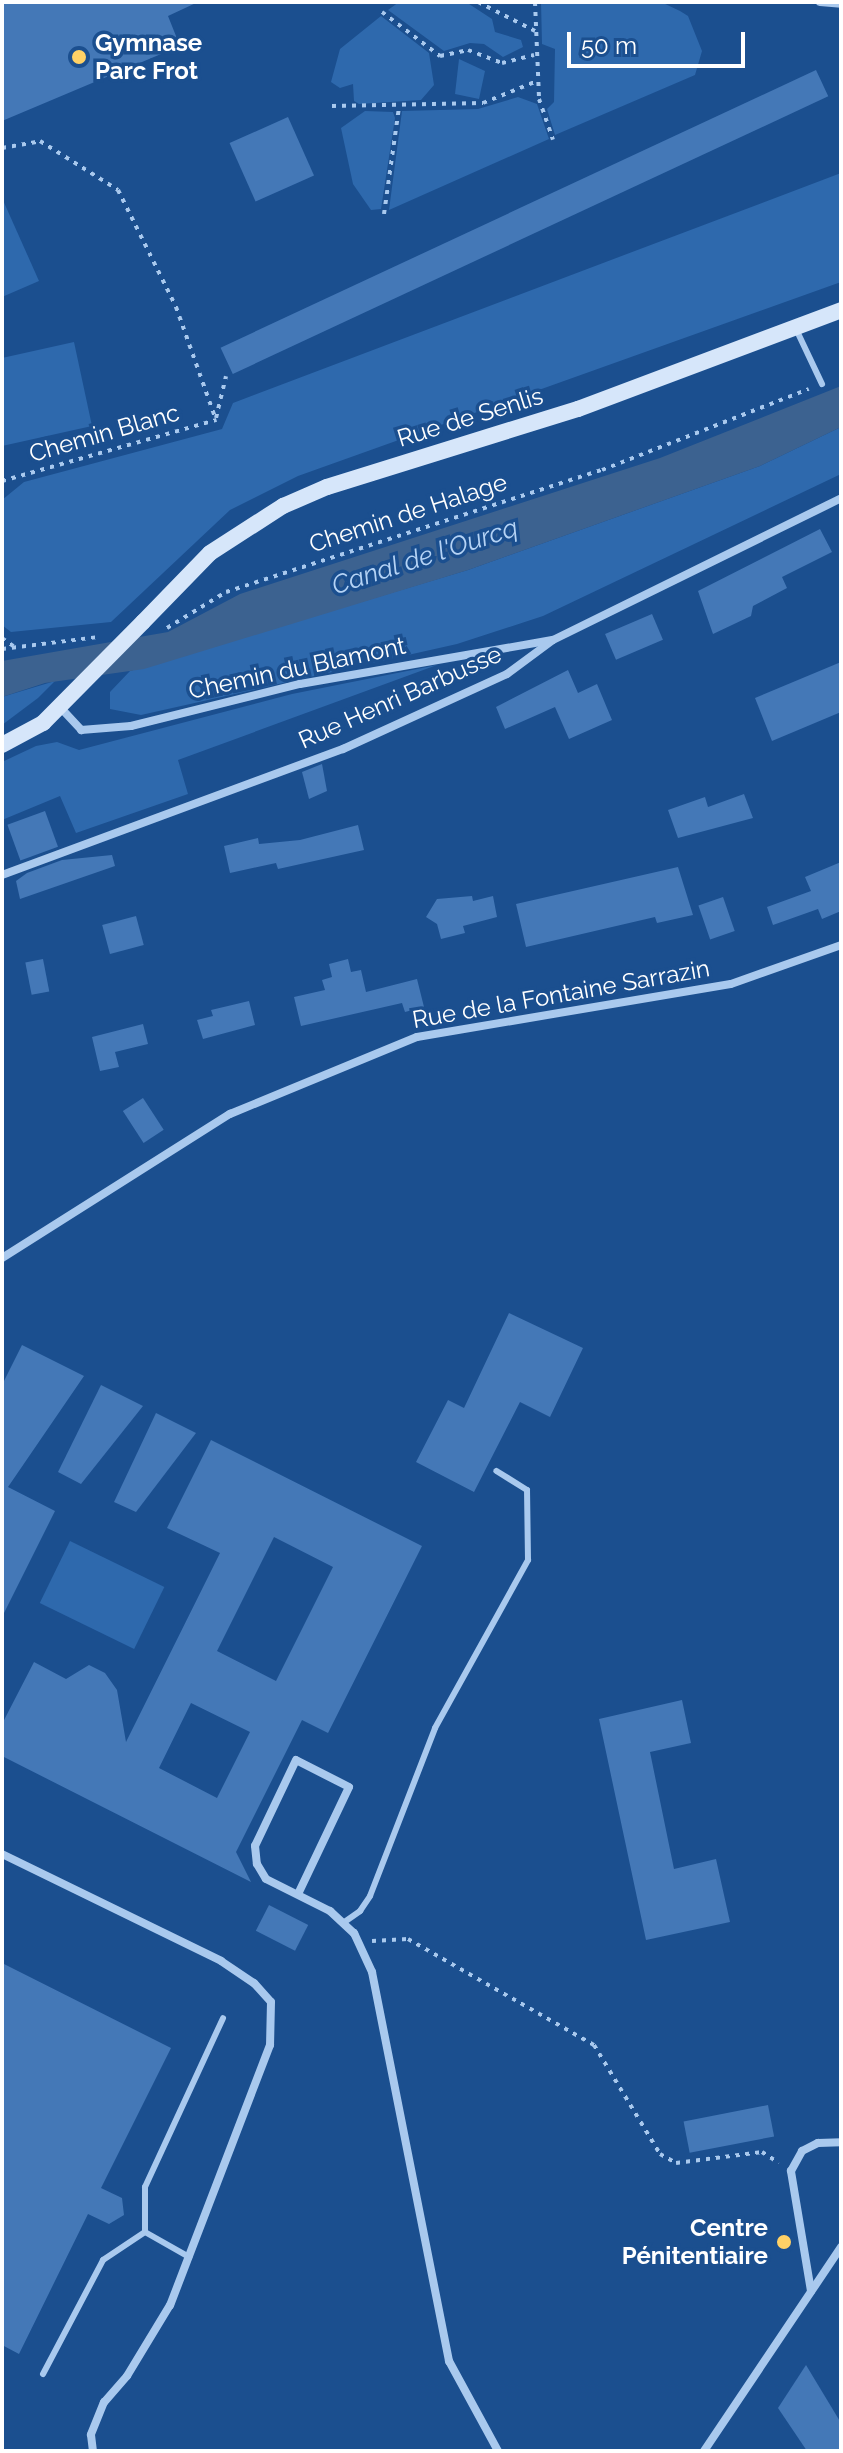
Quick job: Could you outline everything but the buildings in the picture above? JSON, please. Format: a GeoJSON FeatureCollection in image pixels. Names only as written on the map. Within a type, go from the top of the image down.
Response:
{"type":"FeatureCollection","features":[{"type":"Feature","properties":{"kind":"main road","name":"Rue de Senlis"},"geometry":{"type":"LineString","coordinates":[[2,745],[43,723],[149,625],[210,553],[283,506],[327,487],[578,409],[841,310]]}},
{"type":"Feature","properties":{"kind":"street"},"geometry":{"type":"LineString","coordinates":[[820,2],[841,4]]}},
{"type":"Feature","properties":{"kind":"street","name":"Rue Henri Barbusse"},"geometry":{"type":"LineString","coordinates":[[2,875],[343,749],[507,674],[553,640],[841,498]]}},
{"type":"Feature","properties":{"kind":"street","name":"Chemin du Blamont"},"geometry":{"type":"LineString","coordinates":[[59,706],[81,730],[131,726],[300,684],[553,640]]}},
{"type":"Feature","properties":{"kind":"street","name":"Rue de la Fontaine Sarrazin"},"geometry":{"type":"LineString","coordinates":[[2,1258],[230,1114],[417,1037],[731,984],[841,945]]}},
{"type":"Feature","properties":{"kind":"street"},"geometry":{"type":"LineString","coordinates":[[299,1892],[349,1787],[296,1760],[255,1846],[266,1879],[299,1892],[343,1923],[358,1942],[372,1972],[449,2361],[498,2451]]}},
{"type":"Feature","properties":{"kind":"street"},"geometry":{"type":"LineString","coordinates":[[2,1854],[221,1961],[254,1983],[271,2002],[270,2045],[170,2305],[127,2376],[104,2402],[91,2435],[93,2451]]}},
{"type":"Feature","properties":{"kind":"street"},"geometry":{"type":"LineString","coordinates":[[811,2291],[791,2171],[802,2151],[818,2143],[841,2142]]}},
{"type":"Feature","properties":{"kind":"street"},"geometry":{"type":"LineString","coordinates":[[704,2451],[841,2247]]}},
{"type":"Feature","properties":{"kind":"lane"},"geometry":{"type":"LineString","coordinates":[[796,328],[822,384]]}},
{"type":"Feature","properties":{"kind":"lane"},"geometry":{"type":"LineString","coordinates":[[343,1923],[360,1911],[370,1896],[435,1728],[528,1560],[527,1490],[496,1471]]}},
{"type":"Feature","properties":{"kind":"lane"},"geometry":{"type":"LineString","coordinates":[[145,2232],[145,2187],[223,2018]]}},
{"type":"Feature","properties":{"kind":"lane"},"geometry":{"type":"LineString","coordinates":[[145,2232],[189,2257]]}},
{"type":"Feature","properties":{"kind":"lane"},"geometry":{"type":"LineString","coordinates":[[43,2374],[103,2260],[145,2232]]}},
{"type":"Feature","properties":{"kind":"path"},"geometry":{"type":"LineString","coordinates":[[478,2],[535,31]]}},
{"type":"Feature","properties":{"kind":"path"},"geometry":{"type":"LineString","coordinates":[[535,2],[537,81],[553,140]]}},
{"type":"Feature","properties":{"kind":"path"},"geometry":{"type":"LineString","coordinates":[[382,12],[440,56],[468,50],[502,63],[534,55]]}},
{"type":"Feature","properties":{"kind":"path"},"geometry":{"type":"LineString","coordinates":[[332,106],[483,103],[537,81]]}},
{"type":"Feature","properties":{"kind":"path"},"geometry":{"type":"LineString","coordinates":[[384,214],[399,107]]}},
{"type":"Feature","properties":{"kind":"path"},"geometry":{"type":"LineString","coordinates":[[2,148],[40,141],[118,190],[176,307],[216,420]]}},
{"type":"Feature","properties":{"kind":"path"},"geometry":{"type":"LineString","coordinates":[[216,420],[226,376]]}},
{"type":"Feature","properties":{"kind":"path","name":"Chemin de Halage"},"geometry":{"type":"LineString","coordinates":[[149,625],[170,627],[226,592],[602,470],[822,384]]}},
{"type":"Feature","properties":{"kind":"path","name":"Chemin Blanc"},"geometry":{"type":"LineString","coordinates":[[2,481],[216,420]]}},
{"type":"Feature","properties":{"kind":"path"},"geometry":{"type":"LineString","coordinates":[[2,649],[111,635]]}},
{"type":"Feature","properties":{"kind":"path"},"geometry":{"type":"LineString","coordinates":[[2,638],[13,646]]}},
{"type":"Feature","properties":{"kind":"path"},"geometry":{"type":"LineString","coordinates":[[358,1942],[408,1939],[594,2045],[660,2154],[676,2163],[762,2152],[791,2171]]}},
{"type":"Feature","properties":{"kind":"shaded area"},"geometry":{"type":"Polygon","coordinates":[[[399,2],[466,2],[492,19],[495,32],[521,40],[523,47],[503,57],[484,44],[470,43],[444,51],[388,10],[399,2]]]}},
{"type":"Feature","properties":{"kind":"shaded area"},"geometry":{"type":"Polygon","coordinates":[[[541,2],[661,2],[680,11],[688,16],[702,51],[695,75],[555,135],[547,109],[554,102],[555,49],[542,44],[541,2]]]}},
{"type":"Feature","properties":{"kind":"shaded area"},"geometry":{"type":"Polygon","coordinates":[[[381,16],[429,53],[434,85],[421,100],[359,104],[354,101],[353,84],[340,88],[331,82],[340,49],[381,16]]]}},
{"type":"Feature","properties":{"kind":"shaded area"},"geometry":{"type":"Polygon","coordinates":[[[459,59],[485,71],[479,99],[455,94],[459,59]]]}},
{"type":"Feature","properties":{"kind":"shaded area"},"geometry":{"type":"Polygon","coordinates":[[[518,97],[537,104],[549,139],[389,210],[402,111],[478,109],[518,97]]]}},
{"type":"Feature","properties":{"kind":"shaded area"},"geometry":{"type":"Polygon","coordinates":[[[365,111],[393,112],[395,118],[381,209],[371,210],[353,184],[341,128],[365,111]]]}},
{"type":"Feature","properties":{"kind":"shaded area"},"geometry":{"type":"Polygon","coordinates":[[[841,173],[841,282],[298,476],[230,510],[111,622],[11,632],[2,625],[2,500],[24,482],[222,429],[233,403],[841,173]]]}},
{"type":"Feature","properties":{"kind":"shaded area"},"geometry":{"type":"Polygon","coordinates":[[[2,198],[39,281],[2,297],[2,198]]]}},
{"type":"Feature","properties":{"kind":"shaded area"},"geometry":{"type":"Polygon","coordinates":[[[74,342],[92,426],[2,446],[2,358],[74,342]]]}},
{"type":"Feature","properties":{"kind":"shaded area"},"geometry":{"type":"Polygon","coordinates":[[[841,427],[841,474],[543,616],[457,644],[141,715],[110,709],[110,692],[130,671],[468,570],[760,466],[841,427]]]}},
{"type":"Feature","properties":{"kind":"shaded area"},"geometry":{"type":"Polygon","coordinates":[[[437,665],[178,760],[188,794],[76,833],[60,796],[2,820],[2,762],[36,746],[57,742],[79,750],[292,694],[437,665]]]}},
{"type":"Feature","properties":{"kind":"shaded area"},"geometry":{"type":"Polygon","coordinates":[[[55,681],[38,698],[2,725],[2,697],[55,681]]]}},
{"type":"Feature","properties":{"kind":"shaded area"},"geometry":{"type":"Polygon","coordinates":[[[70,1541],[164,1587],[134,1649],[40,1603],[70,1541]]]}},
{"type":"Feature","properties":{"kind":"water","name":"Canal de l'Ourcq"},"geometry":{"type":"Polygon","coordinates":[[[841,386],[841,427],[760,466],[468,570],[144,669],[45,683],[2,697],[2,661],[168,632],[240,594],[660,458],[841,386]]]}},
{"type":"Feature","properties":{"kind":"place","name":"Gymnase Parc Frot"},"geometry":{"type":"Point","coordinates":[79,57]}},
{"type":"Feature","properties":{"kind":"place","name":"Centre Pénitentiaire"},"geometry":{"type":"Point","coordinates":[784,2242]}}]}
